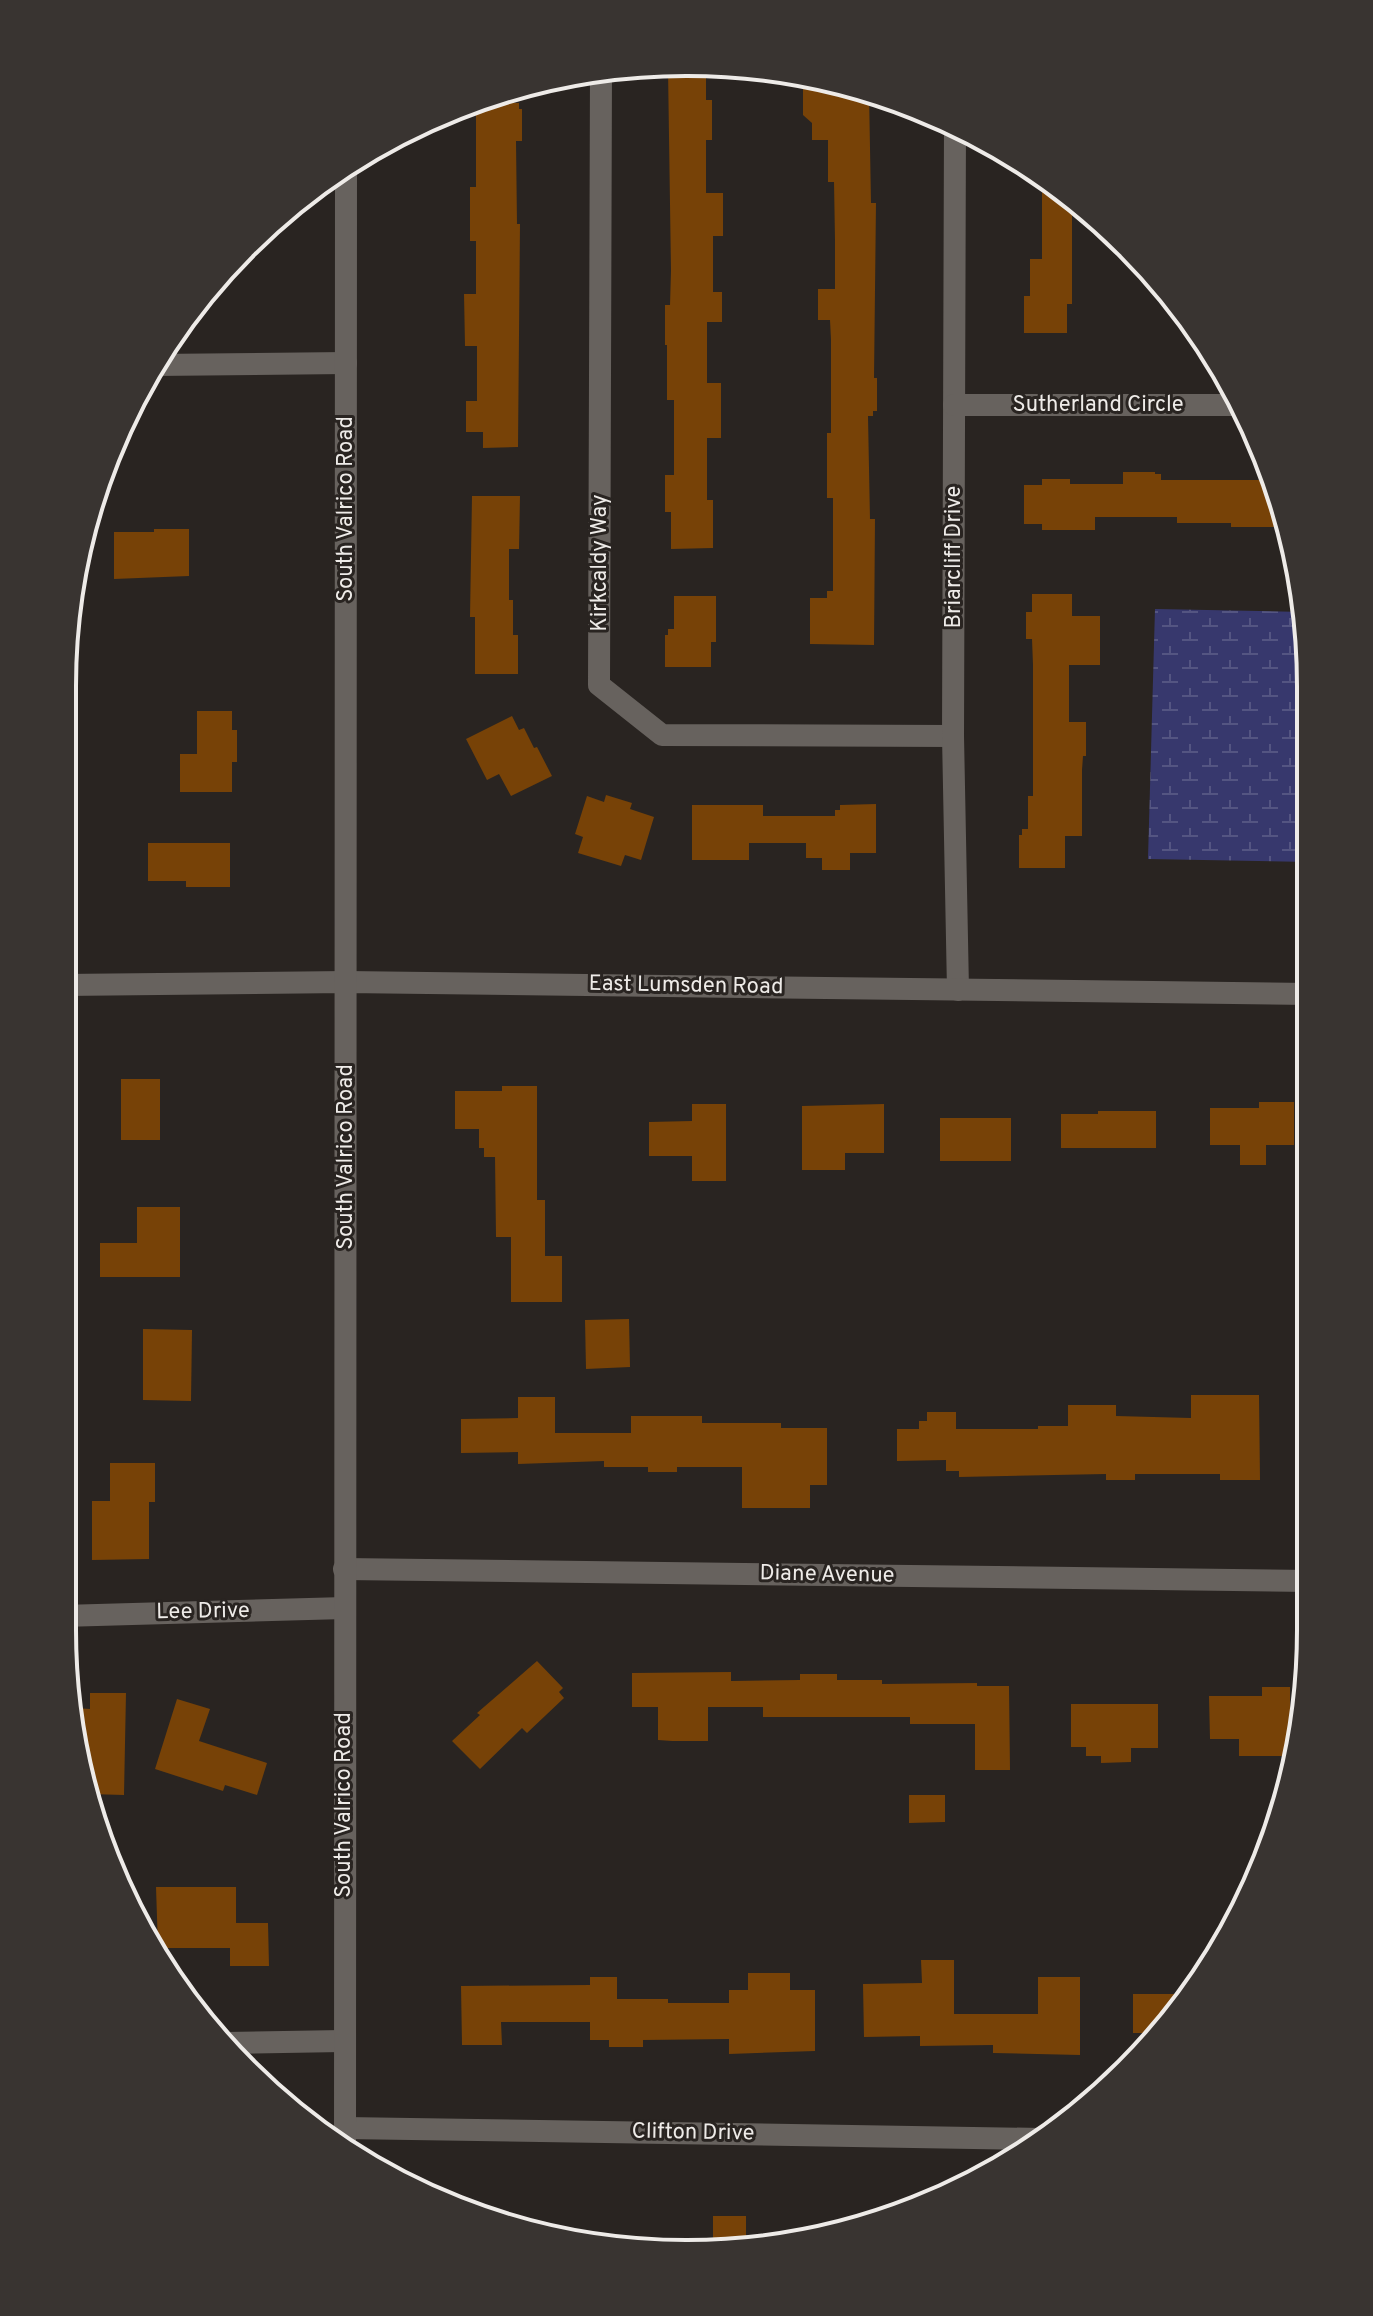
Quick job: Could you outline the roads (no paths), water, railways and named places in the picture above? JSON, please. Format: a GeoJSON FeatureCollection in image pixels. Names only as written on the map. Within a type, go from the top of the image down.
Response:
{"type":"FeatureCollection","features":[{"type":"Feature","properties":{"kind":"street","name":"Kirkcaldy Way"},"geometry":{"type":"LineString","coordinates":[[601,82],[599,685],[662,735],[953,736]]}},
{"type":"Feature","properties":{"kind":"street","name":"Briarcliff Drive"},"geometry":{"type":"LineString","coordinates":[[955,138],[953,736],[958,990]]}},
{"type":"Feature","properties":{"kind":"street","name":"South Valrico Road"},"geometry":{"type":"LineString","coordinates":[[345,2136],[346,180]]}},
{"type":"Feature","properties":{"kind":"street"},"geometry":{"type":"LineString","coordinates":[[168,365],[346,363]]}},
{"type":"Feature","properties":{"kind":"street","name":"Sutherland Circle"},"geometry":{"type":"LineString","coordinates":[[954,405],[1228,405]]}},
{"type":"Feature","properties":{"kind":"street","name":"East Lumsden Road"},"geometry":{"type":"LineString","coordinates":[[76,985],[346,982],[1297,994]]}},
{"type":"Feature","properties":{"kind":"street","name":"Diane Avenue"},"geometry":{"type":"LineString","coordinates":[[344,1569],[1297,1581]]}},
{"type":"Feature","properties":{"kind":"street","name":"Lee Drive"},"geometry":{"type":"LineString","coordinates":[[76,1616],[345,1608]]}},
{"type":"Feature","properties":{"kind":"street"},"geometry":{"type":"LineString","coordinates":[[238,2043],[343,2041]]}},
{"type":"Feature","properties":{"kind":"street","name":"Clifton Drive"},"geometry":{"type":"LineString","coordinates":[[345,2128],[1023,2139]]}}]}
